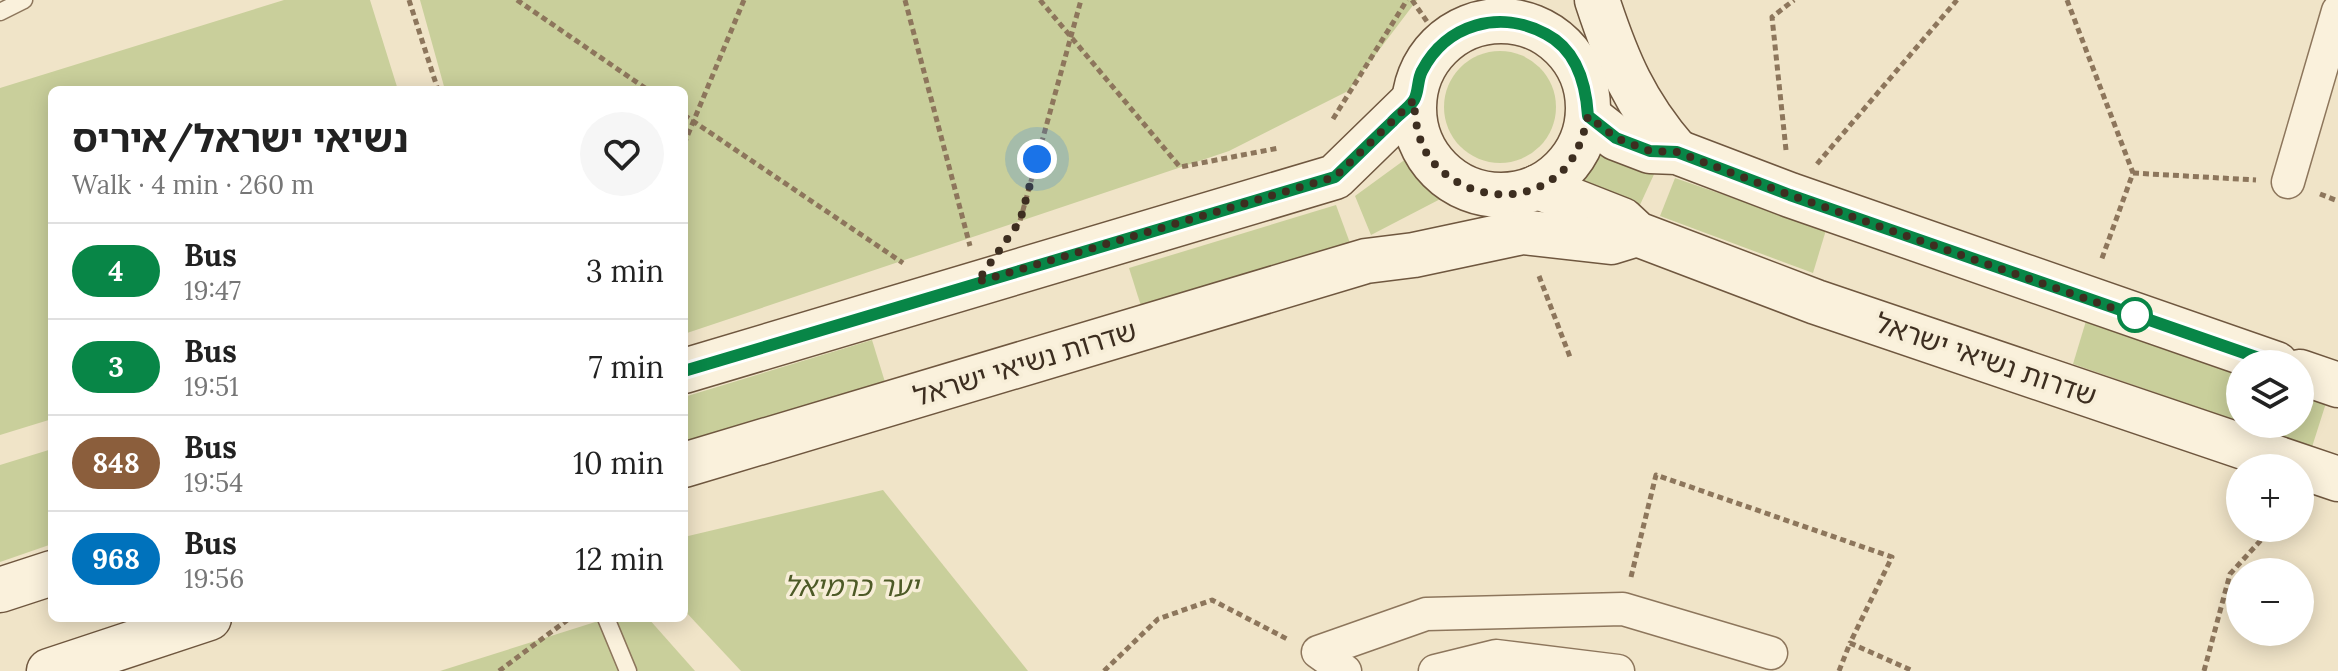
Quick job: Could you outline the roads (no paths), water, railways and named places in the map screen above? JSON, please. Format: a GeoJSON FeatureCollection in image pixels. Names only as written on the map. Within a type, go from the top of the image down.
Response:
{"type":"FeatureCollection","features":[{"type":"Feature","properties":{"kind":"main road"},"geometry":{"type":"LineString","coordinates":[[1568,52],[1595,0]]}},
{"type":"Feature","properties":{"kind":"main road"},"geometry":{"type":"LineString","coordinates":[[1595,0],[1633,94],[1677,152]]}},
{"type":"Feature","properties":{"kind":"main road"},"geometry":{"type":"LineString","coordinates":[[1489,11],[1551,36],[1568,52],[1584,82],[1588,116],[1584,138],[1573,158],[1557,175],[1538,187],[1517,194],[1493,195],[1467,188],[1444,173],[1427,153],[1416,127],[1414,100],[1420,74],[1435,51],[1456,33],[1489,11]]}},
{"type":"Feature","properties":{"kind":"main road"},"geometry":{"type":"LineString","coordinates":[[688,370],[1335,177],[1414,100]]}},
{"type":"Feature","properties":{"kind":"main road"},"geometry":{"type":"LineString","coordinates":[[1588,116],[1616,138],[1650,151],[1677,152],[1790,195],[2235,350]]}},
{"type":"Feature","properties":{"kind":"main road","name":"שדרות נשיאי ישראל"},"geometry":{"type":"LineString","coordinates":[[1538,187],[1622,220],[1637,234],[1816,302],[2338,479]]}},
{"type":"Feature","properties":{"kind":"main road","name":"שדרות נשיאי ישראל"},"geometry":{"type":"LineString","coordinates":[[1366,261],[1493,195]]}},
{"type":"Feature","properties":{"kind":"main road","name":"שדרות נשיאי ישראל"},"geometry":{"type":"LineString","coordinates":[[688,464],[1366,261],[1414,255],[1522,232],[1611,242],[1637,234]]}},
{"type":"Feature","properties":{"kind":"main road"},"geometry":{"type":"LineString","coordinates":[[2314,377],[2338,385]]}},
{"type":"Feature","properties":{"kind":"main road"},"geometry":{"type":"LineString","coordinates":[[0,590],[48,574]]}},
{"type":"Feature","properties":{"kind":"main road"},"geometry":{"type":"LineString","coordinates":[[49,671],[197,622]]}},
{"type":"Feature","properties":{"kind":"street"},"geometry":{"type":"LineString","coordinates":[[2288,182],[2338,11]]}},
{"type":"Feature","properties":{"kind":"street"},"geometry":{"type":"LineString","coordinates":[[1345,671],[1318,652],[1426,614],[1623,609],[1771,653]]}},
{"type":"Feature","properties":{"kind":"street"},"geometry":{"type":"LineString","coordinates":[[1435,671],[1496,656],[1618,671]]}},
{"type":"Feature","properties":{"kind":"lane"},"geometry":{"type":"LineString","coordinates":[[0,12],[24,0]]}},
{"type":"Feature","properties":{"kind":"lane"},"geometry":{"type":"LineString","coordinates":[[608,622],[628,671]]}},
{"type":"Feature","properties":{"kind":"park label","name":"יער כרמיאל"},"geometry":{"type":"Point","coordinates":[851,586]}}]}
